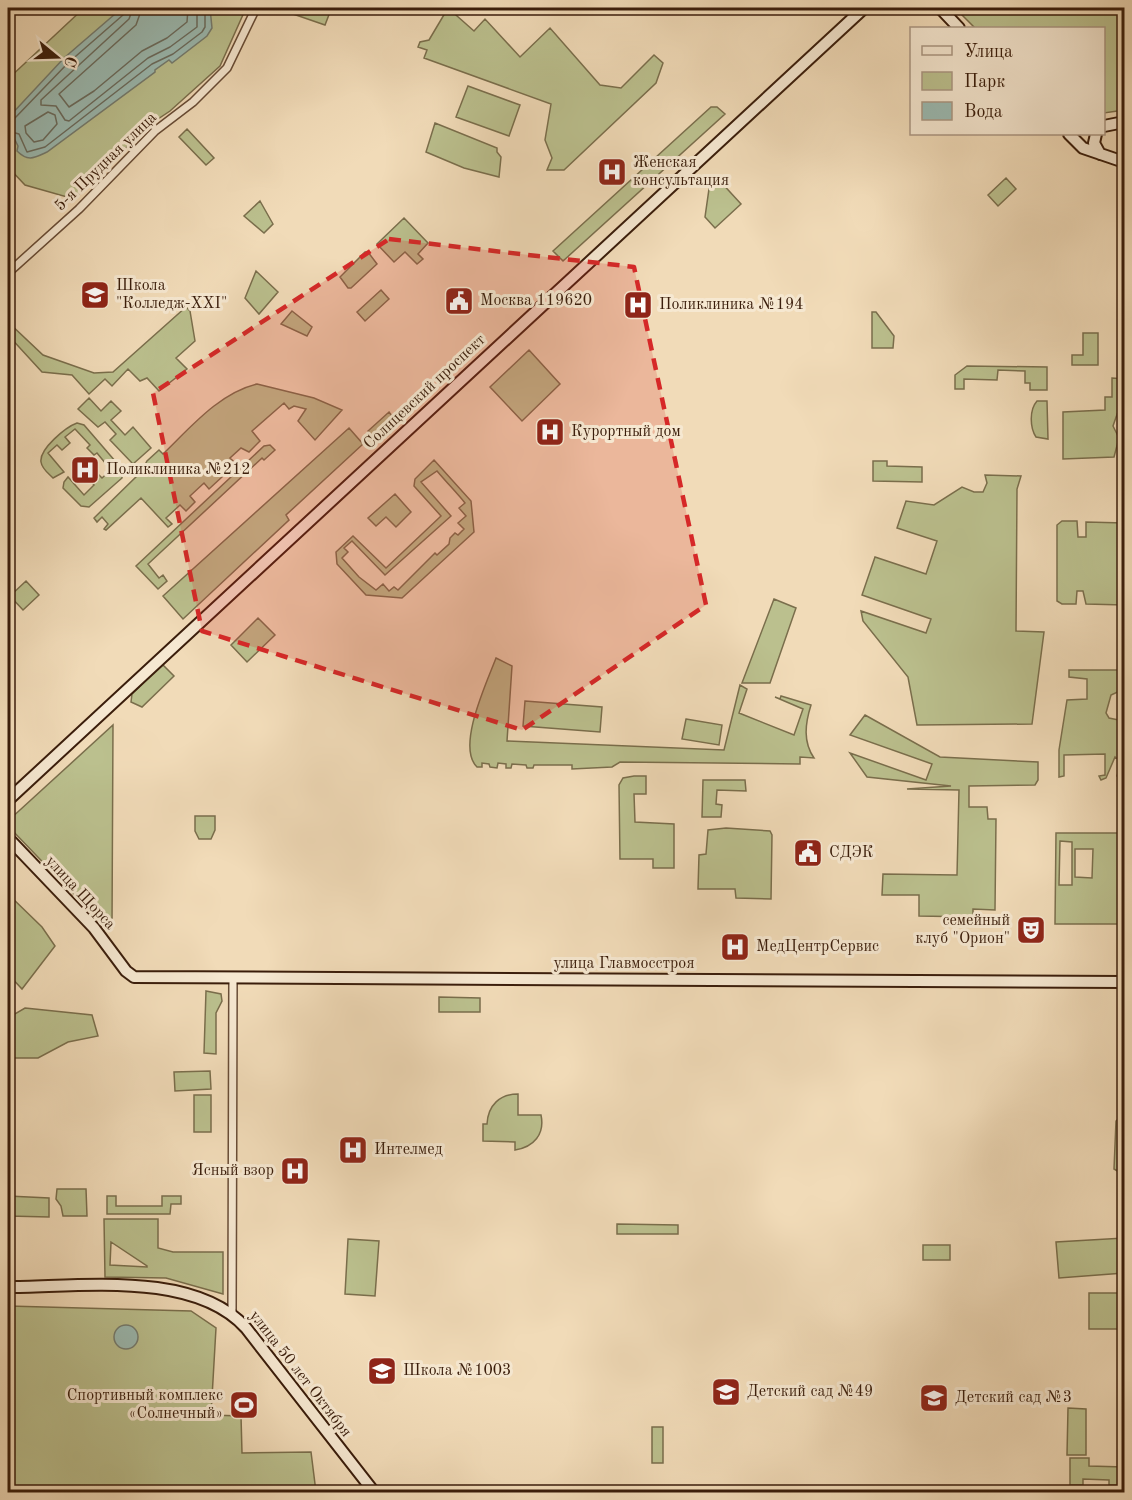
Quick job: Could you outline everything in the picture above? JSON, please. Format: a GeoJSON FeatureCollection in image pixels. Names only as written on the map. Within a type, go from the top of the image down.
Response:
{"type":"FeatureCollection","features":[{"type":"Feature","properties":{"kind":"street","name":"5-я Прудная улица"},"geometry":{"type":"LineString","coordinates":[[8,273],[78,209],[155,131],[193,102],[227,68],[256,8]]}},
{"type":"Feature","properties":{"kind":"street","name":"Солнцевский проспект"},"geometry":{"type":"LineString","coordinates":[[8,800],[864,8]]}},
{"type":"Feature","properties":{"kind":"street"},"geometry":{"type":"LineString","coordinates":[[940,8],[958,27]]}},
{"type":"Feature","properties":{"kind":"street"},"geometry":{"type":"LineString","coordinates":[[1105,126],[1125,122]]}},
{"type":"Feature","properties":{"kind":"street"},"geometry":{"type":"LineString","coordinates":[[1070,135],[1083,148],[1125,162]]}},
{"type":"Feature","properties":{"kind":"street"},"geometry":{"type":"LineString","coordinates":[[1096,135],[1094,143],[1100,154]]}},
{"type":"Feature","properties":{"kind":"street","name":"улица Щорса"},"geometry":{"type":"LineString","coordinates":[[8,838],[94,928],[126,971]]}},
{"type":"Feature","properties":{"kind":"street","name":"улица Главмосстроя"},"geometry":{"type":"LineString","coordinates":[[126,971],[134,977],[1125,982]]}},
{"type":"Feature","properties":{"kind":"street"},"geometry":{"type":"LineString","coordinates":[[232,1312],[233,977]]}},
{"type":"Feature","properties":{"kind":"street","name":"улица 50 лет Октября"},"geometry":{"type":"LineString","coordinates":[[8,1287],[158,1289],[204,1298],[232,1312],[374,1492]]}},
{"type":"Feature","properties":{"kind":"highlighted area"},"geometry":{"type":"Polygon","coordinates":[[[389,239],[634,267],[706,605],[522,730],[202,631],[153,393],[389,239]]]}},
{"type":"Feature","properties":{"kind":"green space"},"geometry":{"type":"Polygon","coordinates":[[[84,8],[246,8],[220,66],[170,111],[149,125],[74,199],[25,185],[8,167],[8,79],[84,8]]]}},
{"type":"Feature","properties":{"kind":"green space"},"geometry":{"type":"Polygon","coordinates":[[[302,8],[322,8],[330,12],[325,25],[293,14],[302,8]]]}},
{"type":"Feature","properties":{"kind":"green space"},"geometry":{"type":"Polygon","coordinates":[[[448,8],[474,31],[485,19],[520,57],[550,28],[600,85],[621,88],[654,55],[663,63],[656,83],[564,170],[547,170],[552,158],[545,140],[551,104],[424,58],[427,50],[418,47],[420,42],[429,40],[448,8]]]}},
{"type":"Feature","properties":{"kind":"green space"},"geometry":{"type":"Polygon","coordinates":[[[955,8],[1124,8],[1124,110],[1105,113],[1105,27],[974,27],[955,8]]]}},
{"type":"Feature","properties":{"kind":"green space"},"geometry":{"type":"Polygon","coordinates":[[[468,86],[520,105],[509,136],[456,117],[468,86]]]}},
{"type":"Feature","properties":{"kind":"green space"},"geometry":{"type":"Polygon","coordinates":[[[711,107],[717,107],[725,114],[563,261],[553,251],[711,107]]]}},
{"type":"Feature","properties":{"kind":"green space"},"geometry":{"type":"Polygon","coordinates":[[[435,123],[497,148],[501,157],[499,177],[464,168],[426,152],[435,123]]]}},
{"type":"Feature","properties":{"kind":"green space"},"geometry":{"type":"Polygon","coordinates":[[[187,129],[214,158],[206,165],[179,137],[187,129]]]}},
{"type":"Feature","properties":{"kind":"green space"},"geometry":{"type":"Polygon","coordinates":[[[1006,178],[1016,189],[998,206],[988,195],[1006,178]]]}},
{"type":"Feature","properties":{"kind":"green space"},"geometry":{"type":"Polygon","coordinates":[[[719,180],[741,204],[715,228],[705,217],[709,189],[719,180]]]}},
{"type":"Feature","properties":{"kind":"green space"},"geometry":{"type":"Polygon","coordinates":[[[260,201],[273,224],[264,233],[244,216],[260,201]]]}},
{"type":"Feature","properties":{"kind":"green space"},"geometry":{"type":"Polygon","coordinates":[[[404,218],[428,243],[418,254],[423,259],[417,264],[405,252],[394,262],[377,244],[404,218]]]}},
{"type":"Feature","properties":{"kind":"green space"},"geometry":{"type":"Polygon","coordinates":[[[365,252],[368,252],[377,264],[351,288],[348,288],[340,277],[365,252]]]}},
{"type":"Feature","properties":{"kind":"green space"},"geometry":{"type":"Polygon","coordinates":[[[256,271],[278,292],[259,314],[245,298],[256,271]]]}},
{"type":"Feature","properties":{"kind":"green space"},"geometry":{"type":"Polygon","coordinates":[[[381,290],[389,299],[365,321],[357,312],[381,290]]]}},
{"type":"Feature","properties":{"kind":"green space"},"geometry":{"type":"Polygon","coordinates":[[[186,307],[190,311],[195,341],[176,358],[187,369],[159,391],[147,378],[140,381],[128,369],[112,386],[105,379],[89,394],[72,375],[42,372],[8,335],[8,322],[43,355],[94,373],[113,372],[186,307]]]}},
{"type":"Feature","properties":{"kind":"green space"},"geometry":{"type":"Polygon","coordinates":[[[292,311],[312,327],[307,336],[281,324],[292,311]]]}},
{"type":"Feature","properties":{"kind":"green space"},"geometry":{"type":"Polygon","coordinates":[[[872,312],[876,312],[894,336],[893,348],[872,348],[872,312]]]}},
{"type":"Feature","properties":{"kind":"green space"},"geometry":{"type":"Polygon","coordinates":[[[1083,333],[1098,333],[1098,365],[1072,365],[1072,355],[1083,355],[1083,333]]]}},
{"type":"Feature","properties":{"kind":"green space"},"geometry":{"type":"Polygon","coordinates":[[[529,350],[560,384],[522,421],[490,387],[529,350]]]}},
{"type":"Feature","properties":{"kind":"green space"},"geometry":{"type":"Polygon","coordinates":[[[967,366],[1047,367],[1047,390],[1030,390],[1030,383],[1025,383],[1025,371],[998,370],[997,380],[964,379],[964,389],[955,389],[955,375],[967,366]]]}},
{"type":"Feature","properties":{"kind":"green space"},"geometry":{"type":"Polygon","coordinates":[[[1112,378],[1124,379],[1124,404],[1121,403],[1113,426],[1119,438],[1114,457],[1063,459],[1063,412],[1105,410],[1105,397],[1112,397],[1112,378]]]}},
{"type":"Feature","properties":{"kind":"green space"},"geometry":{"type":"Polygon","coordinates":[[[257,384],[314,398],[342,410],[315,440],[298,421],[306,409],[294,406],[289,409],[284,403],[252,431],[260,441],[249,452],[241,448],[230,458],[236,464],[209,489],[204,483],[190,496],[195,502],[186,511],[180,505],[166,518],[172,524],[168,527],[141,498],[106,530],[104,529],[108,524],[102,517],[97,522],[94,518],[141,472],[147,461],[159,450],[163,454],[218,403],[230,395],[257,384]]]}},
{"type":"Feature","properties":{"kind":"green space"},"geometry":{"type":"Polygon","coordinates":[[[89,398],[101,411],[111,401],[121,411],[111,420],[125,435],[133,427],[151,448],[133,464],[110,440],[116,434],[105,422],[98,427],[78,409],[89,398]]]}},
{"type":"Feature","properties":{"kind":"green space"},"geometry":{"type":"Polygon","coordinates":[[[1037,401],[1047,401],[1048,439],[1036,437],[1032,429],[1031,419],[1037,401]]]}},
{"type":"Feature","properties":{"kind":"green space"},"geometry":{"type":"Polygon","coordinates":[[[389,412],[397,423],[396,426],[386,437],[376,441],[368,431],[389,412]]]}},
{"type":"Feature","properties":{"kind":"green space"},"geometry":{"type":"Polygon","coordinates":[[[77,423],[84,425],[122,469],[122,478],[89,507],[81,506],[63,488],[64,482],[68,477],[84,495],[94,485],[90,480],[97,473],[102,478],[111,470],[97,453],[94,455],[87,448],[90,445],[75,429],[65,437],[70,443],[62,450],[57,445],[48,453],[64,472],[53,478],[41,462],[44,451],[49,445],[66,429],[77,423]]]}},
{"type":"Feature","properties":{"kind":"green space"},"geometry":{"type":"Polygon","coordinates":[[[349,428],[363,444],[286,515],[289,520],[183,619],[163,596],[349,428]]]}},
{"type":"Feature","properties":{"kind":"green space"},"geometry":{"type":"Polygon","coordinates":[[[270,445],[275,450],[264,460],[262,458],[148,564],[159,578],[163,575],[167,581],[158,589],[136,566],[264,446],[270,445]]]}},
{"type":"Feature","properties":{"kind":"green space"},"geometry":{"type":"Polygon","coordinates":[[[434,460],[471,501],[474,532],[402,598],[366,595],[337,564],[336,552],[353,536],[386,568],[441,516],[414,486],[415,479],[434,460]],[[437,471],[421,482],[451,516],[385,575],[352,541],[344,548],[348,552],[342,558],[359,577],[376,590],[383,584],[389,591],[394,587],[398,590],[435,553],[437,555],[449,544],[450,538],[455,533],[458,535],[464,529],[458,523],[466,516],[459,508],[465,503],[437,471]]]}},
{"type":"Feature","properties":{"kind":"green space"},"geometry":{"type":"Polygon","coordinates":[[[873,461],[887,461],[887,466],[922,467],[922,482],[873,481],[873,461]]]}},
{"type":"Feature","properties":{"kind":"green space"},"geometry":{"type":"Polygon","coordinates":[[[985,475],[1021,476],[1017,489],[1016,631],[1044,632],[1032,724],[917,725],[908,677],[863,621],[861,611],[926,633],[931,619],[862,595],[875,557],[926,574],[937,541],[897,528],[906,501],[934,505],[962,487],[974,492],[983,492],[987,483],[985,475]]]}},
{"type":"Feature","properties":{"kind":"green space"},"geometry":{"type":"Polygon","coordinates":[[[395,494],[411,512],[396,527],[386,517],[376,526],[368,518],[395,494]]]}},
{"type":"Feature","properties":{"kind":"green space"},"geometry":{"type":"Polygon","coordinates":[[[1062,521],[1077,521],[1078,537],[1086,537],[1086,522],[1124,523],[1124,605],[1086,604],[1083,591],[1077,591],[1076,604],[1062,604],[1057,601],[1057,525],[1062,521]]]}},
{"type":"Feature","properties":{"kind":"green space"},"geometry":{"type":"Polygon","coordinates":[[[26,581],[39,595],[23,610],[10,596],[26,581]]]}},
{"type":"Feature","properties":{"kind":"green space"},"geometry":{"type":"Polygon","coordinates":[[[774,599],[796,608],[770,683],[742,683],[774,599]]]}},
{"type":"Feature","properties":{"kind":"green space"},"geometry":{"type":"Polygon","coordinates":[[[258,618],[275,635],[247,662],[231,645],[258,618]]]}},
{"type":"Feature","properties":{"kind":"green space"},"geometry":{"type":"Polygon","coordinates":[[[496,658],[512,666],[507,741],[724,750],[740,685],[747,689],[739,713],[794,735],[803,709],[775,697],[780,699],[781,696],[811,705],[806,733],[808,746],[814,758],[800,757],[800,764],[620,762],[612,767],[572,769],[572,765],[534,765],[533,768],[527,768],[526,765],[512,764],[511,768],[506,768],[506,764],[498,763],[497,768],[482,763],[482,767],[477,767],[471,758],[471,730],[480,698],[496,658]]]}},
{"type":"Feature","properties":{"kind":"green space"},"geometry":{"type":"Polygon","coordinates":[[[162,664],[174,676],[142,707],[131,702],[132,694],[162,664]]]}},
{"type":"Feature","properties":{"kind":"green space"},"geometry":{"type":"Polygon","coordinates":[[[1069,670],[1124,670],[1124,689],[1111,695],[1106,713],[1109,718],[1124,721],[1124,781],[1117,776],[1121,762],[1115,757],[1106,778],[1101,780],[1099,776],[1105,775],[1105,754],[1064,755],[1064,776],[1059,777],[1059,750],[1067,700],[1087,699],[1087,679],[1069,677],[1069,670]]]}},
{"type":"Feature","properties":{"kind":"green space"},"geometry":{"type":"Polygon","coordinates":[[[525,701],[602,707],[600,732],[523,726],[525,701]]]}},
{"type":"Feature","properties":{"kind":"green space"},"geometry":{"type":"Polygon","coordinates":[[[865,715],[940,757],[1038,762],[1038,780],[1035,785],[969,786],[969,807],[987,807],[988,819],[996,819],[995,910],[973,909],[973,917],[919,916],[919,895],[882,895],[883,874],[957,875],[959,790],[907,789],[951,786],[867,777],[850,753],[926,780],[932,764],[850,735],[865,715]]]}},
{"type":"Feature","properties":{"kind":"green space"},"geometry":{"type":"Polygon","coordinates":[[[686,719],[722,725],[719,745],[682,739],[686,719]]]}},
{"type":"Feature","properties":{"kind":"green space"},"geometry":{"type":"Polygon","coordinates":[[[113,725],[112,926],[109,931],[9,827],[9,820],[113,725]]]}},
{"type":"Feature","properties":{"kind":"green space"},"geometry":{"type":"Polygon","coordinates":[[[646,776],[646,794],[634,794],[635,822],[674,824],[674,868],[653,868],[653,859],[620,859],[619,785],[623,778],[646,776]]]}},
{"type":"Feature","properties":{"kind":"green space"},"geometry":{"type":"Polygon","coordinates":[[[703,780],[745,780],[746,791],[717,790],[716,804],[722,805],[721,817],[702,817],[703,780]]]}},
{"type":"Feature","properties":{"kind":"green space"},"geometry":{"type":"Polygon","coordinates":[[[195,816],[215,816],[215,830],[211,839],[199,839],[195,831],[195,816]]]}},
{"type":"Feature","properties":{"kind":"green space"},"geometry":{"type":"Polygon","coordinates":[[[726,828],[770,831],[772,835],[771,899],[736,898],[735,889],[698,889],[699,855],[706,854],[708,830],[726,828]]]}},
{"type":"Feature","properties":{"kind":"green space"},"geometry":{"type":"Polygon","coordinates":[[[1056,833],[1124,833],[1124,924],[1055,924],[1056,833]],[[1060,841],[1059,885],[1072,885],[1072,842],[1060,841]],[[1075,849],[1075,877],[1092,878],[1093,849],[1075,849]]]}},
{"type":"Feature","properties":{"kind":"green space"},"geometry":{"type":"Polygon","coordinates":[[[8,894],[42,927],[55,946],[22,989],[8,974],[8,894]]]}},
{"type":"Feature","properties":{"kind":"green space"},"geometry":{"type":"Polygon","coordinates":[[[206,991],[221,994],[222,1001],[216,1013],[216,1054],[204,1053],[206,991]]]}},
{"type":"Feature","properties":{"kind":"green space"},"geometry":{"type":"Polygon","coordinates":[[[439,997],[480,998],[480,1012],[439,1012],[439,997]]]}},
{"type":"Feature","properties":{"kind":"green space"},"geometry":{"type":"Polygon","coordinates":[[[25,1008],[92,1015],[98,1036],[68,1042],[38,1058],[8,1058],[8,1018],[25,1008]]]}},
{"type":"Feature","properties":{"kind":"green space"},"geometry":{"type":"Polygon","coordinates":[[[210,1071],[211,1089],[175,1091],[174,1072],[210,1071]]]}},
{"type":"Feature","properties":{"kind":"green space"},"geometry":{"type":"Polygon","coordinates":[[[518,1094],[518,1115],[541,1115],[540,1134],[537,1139],[528,1146],[515,1150],[515,1142],[483,1141],[483,1124],[487,1124],[493,1106],[501,1098],[518,1094]]]}},
{"type":"Feature","properties":{"kind":"green space"},"geometry":{"type":"Polygon","coordinates":[[[194,1095],[211,1095],[211,1132],[194,1132],[194,1095]]]}},
{"type":"Feature","properties":{"kind":"green space"},"geometry":{"type":"Polygon","coordinates":[[[1124,1113],[1124,1175],[1114,1169],[1116,1121],[1124,1113]]]}},
{"type":"Feature","properties":{"kind":"green space"},"geometry":{"type":"Polygon","coordinates":[[[57,1189],[86,1189],[87,1216],[63,1216],[61,1206],[56,1199],[57,1189]]]}},
{"type":"Feature","properties":{"kind":"green space"},"geometry":{"type":"Polygon","coordinates":[[[8,1196],[49,1198],[49,1217],[8,1216],[8,1196]]]}},
{"type":"Feature","properties":{"kind":"green space"},"geometry":{"type":"Polygon","coordinates":[[[107,1196],[116,1196],[116,1206],[162,1206],[162,1196],[181,1196],[181,1204],[171,1204],[170,1214],[107,1214],[107,1196]]]}},
{"type":"Feature","properties":{"kind":"green space"},"geometry":{"type":"Polygon","coordinates":[[[104,1219],[158,1219],[158,1248],[173,1252],[223,1252],[223,1294],[166,1278],[105,1277],[104,1219]],[[111,1242],[110,1265],[147,1266],[111,1242]]]}},
{"type":"Feature","properties":{"kind":"green space"},"geometry":{"type":"Polygon","coordinates":[[[617,1224],[678,1225],[678,1234],[617,1234],[617,1224]]]}},
{"type":"Feature","properties":{"kind":"green space"},"geometry":{"type":"Polygon","coordinates":[[[1124,1238],[1124,1273],[1059,1278],[1056,1242],[1124,1238]]]}},
{"type":"Feature","properties":{"kind":"green space"},"geometry":{"type":"Polygon","coordinates":[[[348,1239],[379,1241],[375,1296],[345,1294],[348,1239]]]}},
{"type":"Feature","properties":{"kind":"green space"},"geometry":{"type":"Polygon","coordinates":[[[923,1245],[950,1245],[950,1260],[923,1260],[923,1245]]]}},
{"type":"Feature","properties":{"kind":"green space"},"geometry":{"type":"Polygon","coordinates":[[[1089,1293],[1124,1293],[1124,1329],[1089,1329],[1089,1293]]]}},
{"type":"Feature","properties":{"kind":"green space"},"geometry":{"type":"Polygon","coordinates":[[[8,1306],[191,1311],[216,1328],[211,1415],[241,1416],[242,1453],[311,1452],[316,1492],[8,1492],[8,1306]]]}},
{"type":"Feature","properties":{"kind":"green space"},"geometry":{"type":"Polygon","coordinates":[[[1068,1408],[1086,1409],[1086,1455],[1067,1455],[1068,1408]]]}},
{"type":"Feature","properties":{"kind":"green space"},"geometry":{"type":"Polygon","coordinates":[[[652,1427],[663,1427],[663,1463],[652,1463],[652,1427]]]}},
{"type":"Feature","properties":{"kind":"green space"},"geometry":{"type":"Polygon","coordinates":[[[1070,1458],[1089,1458],[1089,1466],[1124,1467],[1124,1485],[1109,1485],[1109,1480],[1083,1479],[1083,1485],[1070,1485],[1070,1458]]]}},
{"type":"Feature","properties":{"kind":"water"},"geometry":{"type":"Polygon","coordinates":[[[122,8],[210,8],[212,28],[207,36],[172,63],[169,60],[47,152],[31,158],[25,157],[17,151],[18,146],[14,138],[8,135],[8,118],[64,58],[122,8]]]}},
{"type":"Feature","properties":{"kind":"water"},"geometry":{"type":"Polygon","coordinates":[[[126,1325],[135,1328],[138,1337],[135,1346],[126,1349],[117,1346],[114,1337],[117,1328],[126,1325]]]}},
{"type":"Feature","properties":{"kind":"place","name":"Женская консультация"},"geometry":{"type":"Point","coordinates":[612,172]}},
{"type":"Feature","properties":{"kind":"place","name":"Школа \"Колледж-XXI\""},"geometry":{"type":"Point","coordinates":[95,295]}},
{"type":"Feature","properties":{"kind":"place","name":"Москва 119620"},"geometry":{"type":"Point","coordinates":[459,301]}},
{"type":"Feature","properties":{"kind":"place","name":"Поликлиника №194"},"geometry":{"type":"Point","coordinates":[638,305]}},
{"type":"Feature","properties":{"kind":"place","name":"Курортный дом"},"geometry":{"type":"Point","coordinates":[550,432]}},
{"type":"Feature","properties":{"kind":"place","name":"Поликлиника №212"},"geometry":{"type":"Point","coordinates":[85,470]}},
{"type":"Feature","properties":{"kind":"place","name":"СДЭК"},"geometry":{"type":"Point","coordinates":[808,853]}},
{"type":"Feature","properties":{"kind":"place","name":"семейный клуб \"Орион\""},"geometry":{"type":"Point","coordinates":[1031,930]}},
{"type":"Feature","properties":{"kind":"place","name":"МедЦентрСервис"},"geometry":{"type":"Point","coordinates":[735,947]}},
{"type":"Feature","properties":{"kind":"place","name":"Интелмед"},"geometry":{"type":"Point","coordinates":[353,1150]}},
{"type":"Feature","properties":{"kind":"place","name":"Ясный взор"},"geometry":{"type":"Point","coordinates":[295,1171]}},
{"type":"Feature","properties":{"kind":"place","name":"Школа №1003"},"geometry":{"type":"Point","coordinates":[382,1371]}},
{"type":"Feature","properties":{"kind":"place","name":"Детский сад №49"},"geometry":{"type":"Point","coordinates":[726,1392]}},
{"type":"Feature","properties":{"kind":"place","name":"Детский сад №3"},"geometry":{"type":"Point","coordinates":[934,1398]}},
{"type":"Feature","properties":{"kind":"place","name":"Спортивный комплекс «Солнечный»"},"geometry":{"type":"Point","coordinates":[244,1405]}}]}
